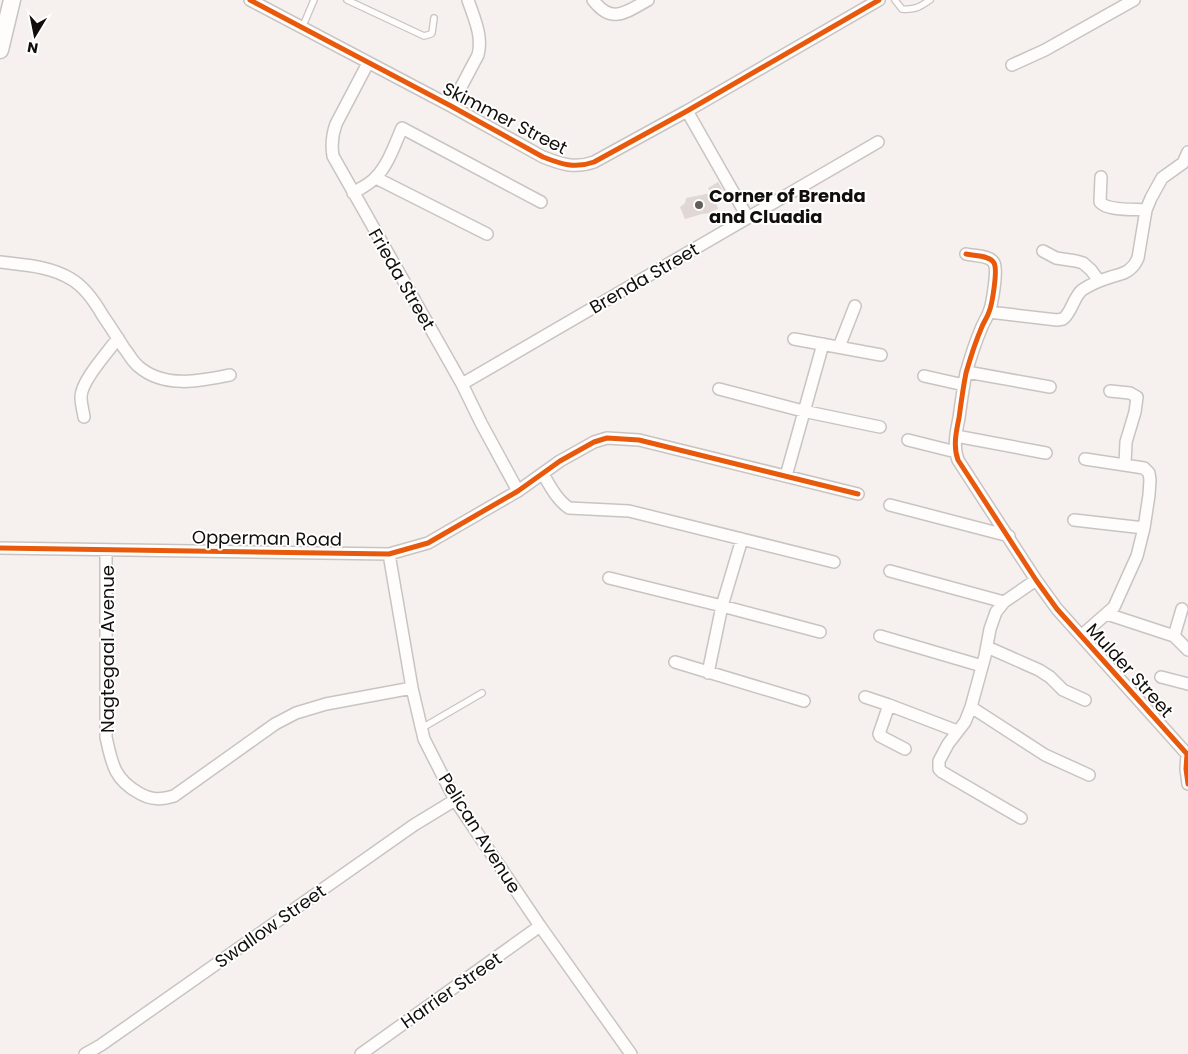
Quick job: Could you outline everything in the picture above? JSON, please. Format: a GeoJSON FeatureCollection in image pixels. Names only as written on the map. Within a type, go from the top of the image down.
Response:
{"type":"FeatureCollection","features":[{"type":"Feature","properties":{"kind":"street"},"geometry":{"type":"LineString","coordinates":[[0,50],[12,0]]}},
{"type":"Feature","properties":{"kind":"street","name":"Skimmer Street"},"geometry":{"type":"LineString","coordinates":[[250,0],[543,156],[572,166],[586,165],[594,162],[688,111],[879,0]]}},
{"type":"Feature","properties":{"kind":"street"},"geometry":{"type":"LineString","coordinates":[[451,106],[480,49],[480,37],[468,0]]}},
{"type":"Feature","properties":{"kind":"street"},"geometry":{"type":"LineString","coordinates":[[593,0],[601,9],[610,14],[628,11],[648,0]]}},
{"type":"Feature","properties":{"kind":"street"},"geometry":{"type":"LineString","coordinates":[[1012,65],[1046,50],[1134,0]]}},
{"type":"Feature","properties":{"kind":"street","name":"Frieda Street"},"geometry":{"type":"LineString","coordinates":[[368,63],[332,133],[333,156],[462,384],[481,424],[518,491]]}},
{"type":"Feature","properties":{"kind":"street"},"geometry":{"type":"LineString","coordinates":[[688,111],[748,218]]}},
{"type":"Feature","properties":{"kind":"street"},"geometry":{"type":"LineString","coordinates":[[353,193],[366,186],[383,169],[402,128],[541,202]]}},
{"type":"Feature","properties":{"kind":"street","name":"Brenda Street"},"geometry":{"type":"LineString","coordinates":[[462,384],[878,142]]}},
{"type":"Feature","properties":{"kind":"street"},"geometry":{"type":"LineString","coordinates":[[989,312],[1056,320],[1063,319],[1083,290],[1099,281],[1130,270],[1138,258],[1146,210],[1162,178],[1183,163],[1188,152]]}},
{"type":"Feature","properties":{"kind":"street"},"geometry":{"type":"LineString","coordinates":[[1101,177],[1100,202],[1102,205],[1111,208],[1146,210]]}},
{"type":"Feature","properties":{"kind":"street"},"geometry":{"type":"LineString","coordinates":[[376,178],[487,234]]}},
{"type":"Feature","properties":{"kind":"street"},"geometry":{"type":"LineString","coordinates":[[1043,251],[1056,258],[1083,263],[1099,281]]}},
{"type":"Feature","properties":{"kind":"street"},"geometry":{"type":"LineString","coordinates":[[908,440],[956,452],[956,436],[964,385],[981,328],[989,312],[996,266],[994,262],[986,257],[966,254]]}},
{"type":"Feature","properties":{"kind":"street"},"geometry":{"type":"LineString","coordinates":[[0,262],[34,266],[59,273],[71,279],[86,292],[138,366],[145,371],[161,378],[181,382],[230,375]]}},
{"type":"Feature","properties":{"kind":"street"},"geometry":{"type":"LineString","coordinates":[[839,347],[855,306]]}},
{"type":"Feature","properties":{"kind":"street"},"geometry":{"type":"LineString","coordinates":[[84,416],[81,397],[85,384],[118,338]]}},
{"type":"Feature","properties":{"kind":"street"},"geometry":{"type":"LineString","coordinates":[[794,339],[881,355]]}},
{"type":"Feature","properties":{"kind":"street"},"geometry":{"type":"LineString","coordinates":[[786,476],[823,344]]}},
{"type":"Feature","properties":{"kind":"street"},"geometry":{"type":"LineString","coordinates":[[967,372],[1050,387]]}},
{"type":"Feature","properties":{"kind":"street"},"geometry":{"type":"LineString","coordinates":[[924,376],[964,385]]}},
{"type":"Feature","properties":{"kind":"street"},"geometry":{"type":"LineString","coordinates":[[719,389],[803,411],[880,427]]}},
{"type":"Feature","properties":{"kind":"street"},"geometry":{"type":"LineString","coordinates":[[1110,391],[1130,393],[1137,398],[1136,412],[1126,442],[1125,464]]}},
{"type":"Feature","properties":{"kind":"street"},"geometry":{"type":"LineString","coordinates":[[956,436],[1046,452]]}},
{"type":"Feature","properties":{"kind":"street","name":"Opperman Road"},"geometry":{"type":"LineString","coordinates":[[0,548],[389,554],[428,542],[518,491],[560,461],[594,442],[602,439],[617,438],[639,440],[858,494]]}},
{"type":"Feature","properties":{"kind":"street","name":"Mulder Street"},"geometry":{"type":"LineString","coordinates":[[956,452],[960,463],[1057,609],[1187,754],[1188,784]]}},
{"type":"Feature","properties":{"kind":"street"},"geometry":{"type":"LineString","coordinates":[[1081,636],[1114,607],[1138,556],[1151,476],[1150,472],[1144,468],[1085,459]]}},
{"type":"Feature","properties":{"kind":"street"},"geometry":{"type":"LineString","coordinates":[[543,474],[559,500],[569,508],[629,510],[834,562]]}},
{"type":"Feature","properties":{"kind":"street"},"geometry":{"type":"LineString","coordinates":[[890,505],[1009,536]]}},
{"type":"Feature","properties":{"kind":"street"},"geometry":{"type":"LineString","coordinates":[[1074,520],[1144,528]]}},
{"type":"Feature","properties":{"kind":"street"},"geometry":{"type":"LineString","coordinates":[[708,673],[722,606],[742,539]]}},
{"type":"Feature","properties":{"kind":"street","name":"Nagtegaal Avenue"},"geometry":{"type":"LineString","coordinates":[[106,550],[106,738],[111,760],[118,775],[128,787],[146,796],[163,799],[174,796],[275,724],[296,713],[326,704],[412,688]]}},
{"type":"Feature","properties":{"kind":"street","name":"Pelican Avenue"},"geometry":{"type":"LineString","coordinates":[[389,554],[412,688],[424,739],[455,800],[540,926],[631,1054]]}},
{"type":"Feature","properties":{"kind":"street"},"geometry":{"type":"LineString","coordinates":[[890,571],[1004,602]]}},
{"type":"Feature","properties":{"kind":"street"},"geometry":{"type":"LineString","coordinates":[[609,578],[820,632]]}},
{"type":"Feature","properties":{"kind":"street"},"geometry":{"type":"LineString","coordinates":[[1021,818],[950,776],[939,768],[939,761],[971,708],[990,629],[996,612],[1004,602],[1036,580]]}},
{"type":"Feature","properties":{"kind":"street"},"geometry":{"type":"LineString","coordinates":[[1174,636],[1182,609]]}},
{"type":"Feature","properties":{"kind":"street"},"geometry":{"type":"LineString","coordinates":[[1107,614],[1174,636],[1188,650]]}},
{"type":"Feature","properties":{"kind":"street"},"geometry":{"type":"LineString","coordinates":[[880,636],[982,666]]}},
{"type":"Feature","properties":{"kind":"street"},"geometry":{"type":"LineString","coordinates":[[987,647],[1039,670],[1050,677],[1063,690],[1085,700]]}},
{"type":"Feature","properties":{"kind":"street"},"geometry":{"type":"LineString","coordinates":[[675,662],[804,701]]}},
{"type":"Feature","properties":{"kind":"street"},"geometry":{"type":"LineString","coordinates":[[1162,677],[1188,684]]}},
{"type":"Feature","properties":{"kind":"street"},"geometry":{"type":"LineString","coordinates":[[865,697],[957,731]]}},
{"type":"Feature","properties":{"kind":"street"},"geometry":{"type":"LineString","coordinates":[[889,705],[880,736],[906,749]]}},
{"type":"Feature","properties":{"kind":"street"},"geometry":{"type":"LineString","coordinates":[[971,708],[1045,755],[1089,775]]}},
{"type":"Feature","properties":{"kind":"street","name":"Swallow Street"},"geometry":{"type":"LineString","coordinates":[[85,1054],[102,1045],[414,825],[455,800]]}},
{"type":"Feature","properties":{"kind":"street","name":"Harrier Street"},"geometry":{"type":"LineString","coordinates":[[361,1054],[540,926]]}},
{"type":"Feature","properties":{"kind":"lane"},"geometry":{"type":"LineString","coordinates":[[302,28],[314,0]]}},
{"type":"Feature","properties":{"kind":"lane"},"geometry":{"type":"LineString","coordinates":[[347,0],[424,36],[432,33],[434,18]]}},
{"type":"Feature","properties":{"kind":"lane"},"geometry":{"type":"LineString","coordinates":[[895,0],[902,9],[908,10],[915,9],[930,0]]}},
{"type":"Feature","properties":{"kind":"lane"},"geometry":{"type":"LineString","coordinates":[[422,728],[482,693]]}},
{"type":"Feature","properties":{"kind":"building","name":"Corner of Brenda and Cluadia"},"geometry":{"type":"Polygon","coordinates":[[[718,182],[725,194],[715,200],[718,209],[711,213],[685,219],[680,207],[685,203],[686,198],[711,193],[708,188],[718,182]]]}},
{"type":"Feature","properties":{"kind":"cycle path"},"geometry":{"type":"LineString","coordinates":[[250,0],[451,106],[543,157],[562,164],[574,165],[594,162],[687,111],[879,0]]}},
{"type":"Feature","properties":{"kind":"cycle path"},"geometry":{"type":"LineString","coordinates":[[966,254],[989,258],[994,263],[995,273],[990,308],[966,373],[955,439],[958,460],[1057,609],[1187,754],[1188,784]]}},
{"type":"Feature","properties":{"kind":"cycle path"},"geometry":{"type":"LineString","coordinates":[[0,548],[389,554],[428,543],[518,491],[560,461],[594,442],[607,438],[639,440],[858,494]]}},
{"type":"Feature","properties":{"kind":"place","name":"Corner of Brenda and Cluadia"},"geometry":{"type":"Point","coordinates":[699,205]}}]}
